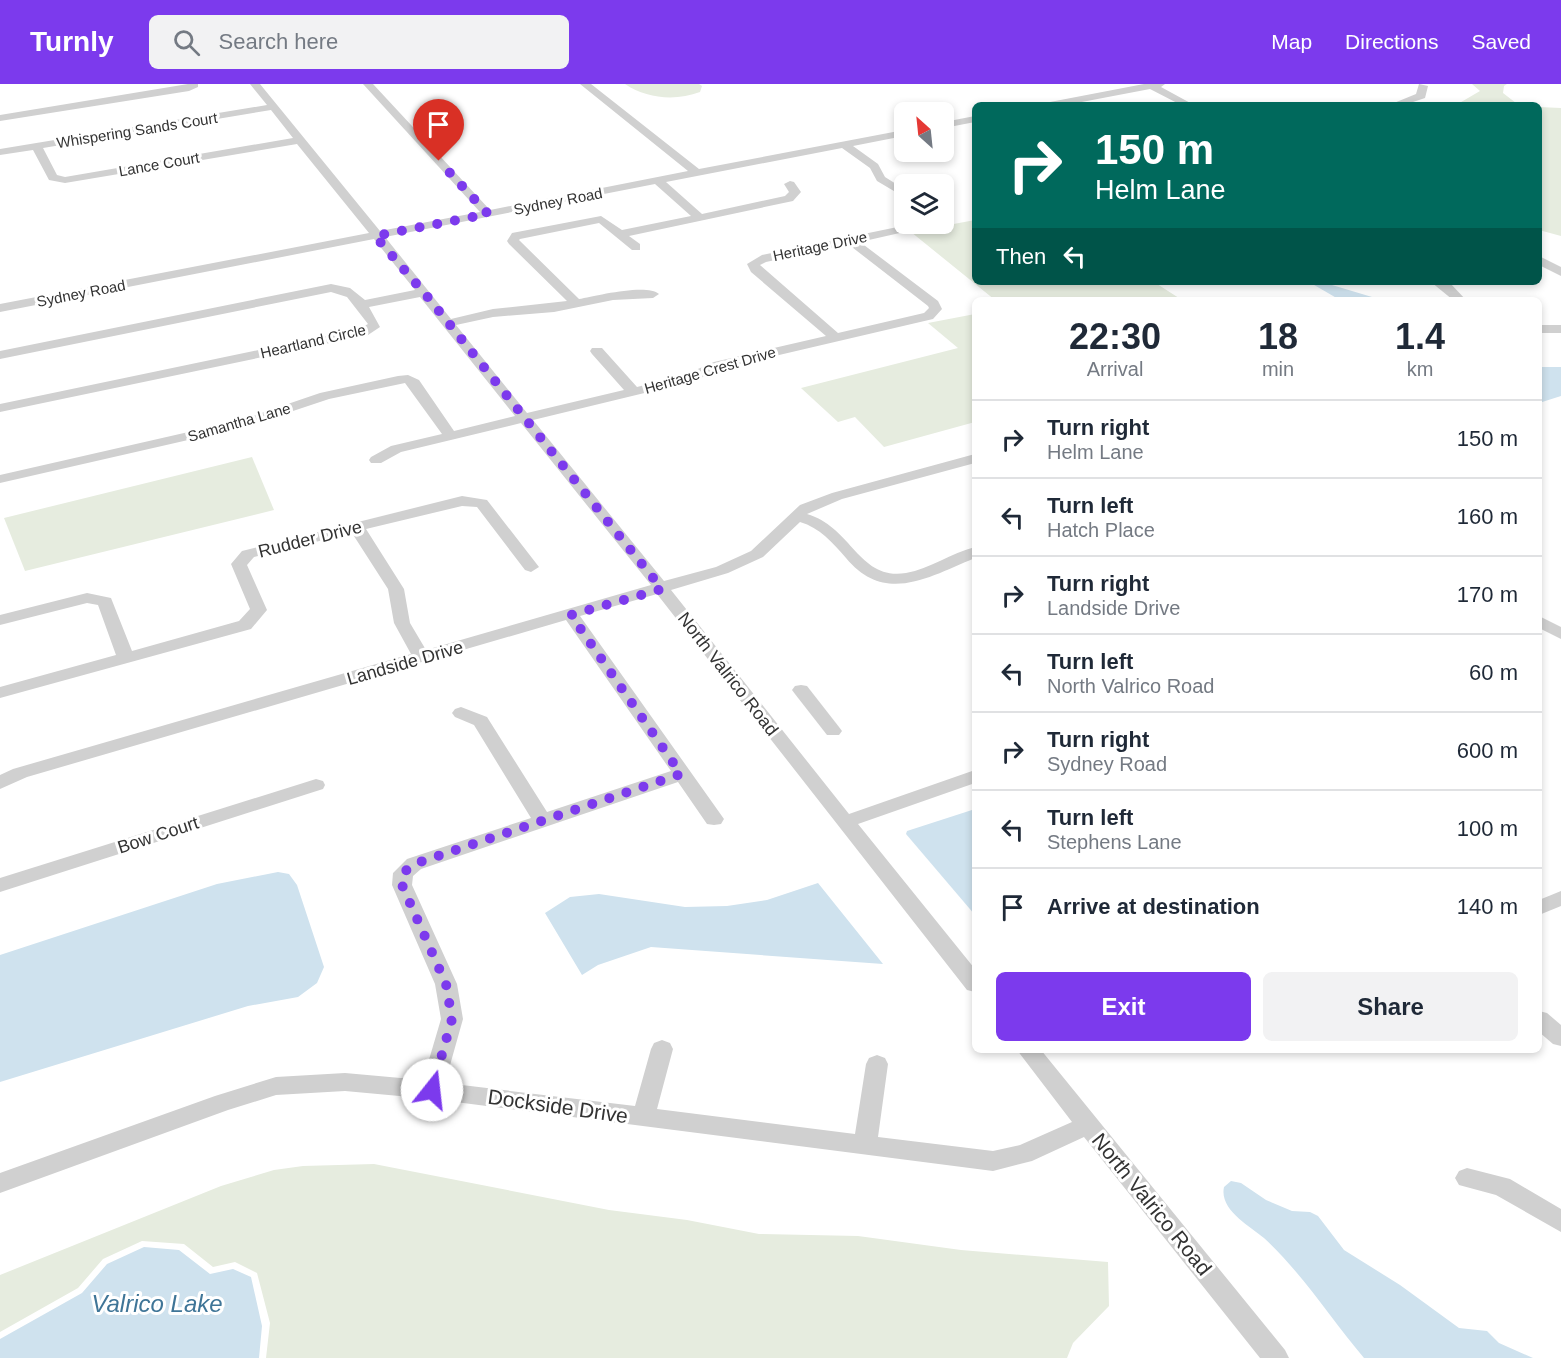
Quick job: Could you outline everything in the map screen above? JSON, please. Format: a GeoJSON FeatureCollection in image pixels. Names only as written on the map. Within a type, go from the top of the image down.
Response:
{"type":"FeatureCollection","features":[{"type":"Feature","properties":{"kind":"street"},"geometry":{"type":"LineString","coordinates":[[0,118],[189,88],[193,87],[193,84]]}},
{"type":"Feature","properties":{"kind":"street","name":"North Valrico Road"},"geometry":{"type":"LineString","coordinates":[[255,84],[375,236],[425,293],[662,589],[972,980]]}},
{"type":"Feature","properties":{"kind":"street"},"geometry":{"type":"LineString","coordinates":[[368,84],[488,214]]}},
{"type":"Feature","properties":{"kind":"street"},"geometry":{"type":"LineString","coordinates":[[585,84],[697,173]]}},
{"type":"Feature","properties":{"kind":"street"},"geometry":{"type":"LineString","coordinates":[[1066,102],[1156,85],[1184,102]]}},
{"type":"Feature","properties":{"kind":"street"},"geometry":{"type":"LineString","coordinates":[[1403,102],[1421,96],[1423,86]]}},
{"type":"Feature","properties":{"kind":"street","name":"Whispering Sands Court"},"geometry":{"type":"LineString","coordinates":[[0,152],[273,107]]}},
{"type":"Feature","properties":{"kind":"street"},"geometry":{"type":"LineString","coordinates":[[954,124],[972,120]]}},
{"type":"Feature","properties":{"kind":"street","name":"Sydney Road"},"geometry":{"type":"LineString","coordinates":[[0,308],[894,135]]}},
{"type":"Feature","properties":{"kind":"street","name":"Lance Court"},"geometry":{"type":"LineString","coordinates":[[37,146],[53,178],[64,180],[300,140]]}},
{"type":"Feature","properties":{"kind":"street"},"geometry":{"type":"LineString","coordinates":[[844,145],[874,166],[881,179],[894,187]]}},
{"type":"Feature","properties":{"kind":"street"},"geometry":{"type":"LineString","coordinates":[[658,181],[700,218]]}},
{"type":"Feature","properties":{"kind":"street"},"geometry":{"type":"LineString","coordinates":[[621,234],[789,199],[795,192],[790,184]]}},
{"type":"Feature","properties":{"kind":"street"},"geometry":{"type":"LineString","coordinates":[[578,304],[513,241],[516,236],[601,219],[636,247]]}},
{"type":"Feature","properties":{"kind":"street","name":"Heritage Drive"},"geometry":{"type":"LineString","coordinates":[[835,337],[755,269],[753,264],[762,259],[894,231]]}},
{"type":"Feature","properties":{"kind":"street","name":"Heritage Crest Drive"},"geometry":{"type":"LineString","coordinates":[[376,460],[396,449],[689,378],[719,365],[928,316],[936,309],[934,304],[850,240]]}},
{"type":"Feature","properties":{"kind":"street"},"geometry":{"type":"LineString","coordinates":[[1542,262],[1561,272]]}},
{"type":"Feature","properties":{"kind":"street","name":"Heartland Circle"},"geometry":{"type":"LineString","coordinates":[[0,355],[212,313],[330,282],[352,292],[374,324],[374,327],[363,332],[0,408]]}},
{"type":"Feature","properties":{"kind":"street"},"geometry":{"type":"LineString","coordinates":[[1444,285],[1457,297]]}},
{"type":"Feature","properties":{"kind":"street"},"geometry":{"type":"LineString","coordinates":[[362,306],[425,293]]}},
{"type":"Feature","properties":{"kind":"street"},"geometry":{"type":"LineString","coordinates":[[449,323],[494,313],[554,308],[613,296],[653,294]]}},
{"type":"Feature","properties":{"kind":"street"},"geometry":{"type":"LineString","coordinates":[[204,299],[212,313]]}},
{"type":"Feature","properties":{"kind":"street"},"geometry":{"type":"LineString","coordinates":[[72,325],[77,340]]}},
{"type":"Feature","properties":{"kind":"street"},"geometry":{"type":"LineString","coordinates":[[1542,329],[1561,329]]}},
{"type":"Feature","properties":{"kind":"street"},"geometry":{"type":"LineString","coordinates":[[597,351],[633,391]]}},
{"type":"Feature","properties":{"kind":"street","name":"Samantha Lane"},"geometry":{"type":"LineString","coordinates":[[0,479],[245,423],[325,396],[408,379],[414,383],[451,436]]}},
{"type":"Feature","properties":{"kind":"street","name":"Landside Drive"},"geometry":{"type":"LineString","coordinates":[[0,783],[20,773],[722,570],[757,554],[805,508],[822,501],[972,459]]}},
{"type":"Feature","properties":{"kind":"street","name":"Rudder Drive"},"geometry":{"type":"LineString","coordinates":[[0,693],[245,625],[259,610],[239,564],[248,554],[462,501],[482,503],[531,567]]}},
{"type":"Feature","properties":{"kind":"street"},"geometry":{"type":"LineString","coordinates":[[796,516],[816,522],[832,533],[863,567],[877,577],[887,579],[924,572],[972,553]]}},
{"type":"Feature","properties":{"kind":"street"},"geometry":{"type":"LineString","coordinates":[[357,528],[396,589],[402,622],[422,658]]}},
{"type":"Feature","properties":{"kind":"street"},"geometry":{"type":"LineString","coordinates":[[0,620],[87,598],[105,601],[126,659]]}},
{"type":"Feature","properties":{"kind":"street"},"geometry":{"type":"LineString","coordinates":[[571,615],[714,819]]}},
{"type":"Feature","properties":{"kind":"street"},"geometry":{"type":"LineString","coordinates":[[1542,623],[1561,634]]}},
{"type":"Feature","properties":{"kind":"street"},"geometry":{"type":"LineString","coordinates":[[801,690],[833,732]]}},
{"type":"Feature","properties":{"kind":"street"},"geometry":{"type":"LineString","coordinates":[[461,713],[481,721],[543,820]]}},
{"type":"Feature","properties":{"kind":"street"},"geometry":{"type":"LineString","coordinates":[[432,1090],[452,1019],[446,984],[402,885],[403,873],[414,864],[681,774]]}},
{"type":"Feature","properties":{"kind":"street"},"geometry":{"type":"LineString","coordinates":[[845,822],[972,777]]}},
{"type":"Feature","properties":{"kind":"street","name":"Bow Court"},"geometry":{"type":"LineString","coordinates":[[0,885],[316,785]]}},
{"type":"Feature","properties":{"kind":"street"},"geometry":{"type":"LineString","coordinates":[[1542,907],[1561,898]]}},
{"type":"Feature","properties":{"kind":"street"},"geometry":{"type":"LineString","coordinates":[[1542,1022],[1561,1038]]}},
{"type":"Feature","properties":{"kind":"street"},"geometry":{"type":"LineString","coordinates":[[643,1118],[662,1049]]}},
{"type":"Feature","properties":{"kind":"street","name":"North Valrico Road"},"geometry":{"type":"LineString","coordinates":[[1030,1053],[1276,1358]]}},
{"type":"Feature","properties":{"kind":"street"},"geometry":{"type":"LineString","coordinates":[[865,1145],[878,1065]]}},
{"type":"Feature","properties":{"kind":"street","name":"Dockside Drive"},"geometry":{"type":"LineString","coordinates":[[0,1183],[223,1102],[276,1086],[345,1082],[432,1090],[993,1161],[1024,1154],[1088,1125]]}},
{"type":"Feature","properties":{"kind":"street"},"geometry":{"type":"LineString","coordinates":[[1467,1178],[1502,1186],[1561,1222]]}},
{"type":"Feature","properties":{"kind":"shaded area"},"geometry":{"type":"Polygon","coordinates":[[[625,84],[699,84],[702,86],[700,92],[691,95],[662,97],[643,93],[625,84]]]}},
{"type":"Feature","properties":{"kind":"shaded area"},"geometry":{"type":"Polygon","coordinates":[[[1472,84],[1507,84],[1504,86],[1503,93],[1515,102],[1461,102],[1480,91],[1472,84]]]}},
{"type":"Feature","properties":{"kind":"shaded area"},"geometry":{"type":"Polygon","coordinates":[[[1542,107],[1561,108],[1561,236],[1542,231],[1542,107]]]}},
{"type":"Feature","properties":{"kind":"shaded area"},"geometry":{"type":"Polygon","coordinates":[[[972,221],[972,281],[913,234],[954,234],[954,224],[972,221]]]}},
{"type":"Feature","properties":{"kind":"shaded area"},"geometry":{"type":"Polygon","coordinates":[[[976,285],[1159,285],[1177,297],[991,297],[976,285]]]}},
{"type":"Feature","properties":{"kind":"shaded area"},"geometry":{"type":"Polygon","coordinates":[[[972,315],[972,423],[884,447],[855,417],[838,422],[801,388],[958,348],[928,323],[972,315]]]}},
{"type":"Feature","properties":{"kind":"shaded area"},"geometry":{"type":"Polygon","coordinates":[[[252,457],[274,510],[25,571],[4,518],[252,457]]]}},
{"type":"Feature","properties":{"kind":"shaded area"},"geometry":{"type":"Polygon","coordinates":[[[374,1164],[609,1210],[687,1220],[759,1234],[858,1236],[961,1250],[1108,1262],[1109,1306],[1073,1343],[1067,1358],[266,1358],[270,1323],[257,1273],[235,1262],[213,1267],[184,1244],[142,1241],[103,1259],[78,1288],[0,1332],[0,1275],[221,1186],[274,1170],[303,1166],[374,1164]]]}},
{"type":"Feature","properties":{"kind":"water"},"geometry":{"type":"Polygon","coordinates":[[[1314,285],[1332,285],[1372,297],[1335,297],[1314,285]]]}},
{"type":"Feature","properties":{"kind":"water"},"geometry":{"type":"Polygon","coordinates":[[[1542,367],[1561,367],[1561,396],[1542,402],[1542,367]]]}},
{"type":"Feature","properties":{"kind":"water"},"geometry":{"type":"Polygon","coordinates":[[[972,810],[972,911],[906,834],[907,831],[972,810]]]}},
{"type":"Feature","properties":{"kind":"water"},"geometry":{"type":"Polygon","coordinates":[[[278,872],[289,874],[297,885],[324,967],[317,983],[298,997],[248,1006],[0,1082],[0,955],[217,884],[278,872]]]}},
{"type":"Feature","properties":{"kind":"water"},"geometry":{"type":"Polygon","coordinates":[[[818,883],[883,964],[651,947],[598,965],[582,975],[545,913],[570,897],[599,894],[685,907],[727,906],[767,900],[818,883]]]}},
{"type":"Feature","properties":{"kind":"water"},"geometry":{"type":"Polygon","coordinates":[[[1231,1181],[1241,1183],[1266,1200],[1292,1211],[1310,1212],[1318,1216],[1344,1250],[1400,1285],[1459,1328],[1487,1331],[1499,1343],[1533,1358],[1364,1358],[1291,1266],[1264,1238],[1231,1210],[1226,1203],[1224,1187],[1231,1181]]]}},
{"type":"Feature","properties":{"kind":"water","name":"Valrico Lake"},"geometry":{"type":"Polygon","coordinates":[[[144,1247],[179,1250],[210,1274],[233,1269],[251,1277],[262,1326],[259,1358],[0,1358],[0,1339],[82,1293],[107,1264],[144,1247]]]}},
{"type":"Feature","properties":{"kind":"route"},"geometry":{"type":"LineString","coordinates":[[432,1090],[452,1019],[446,984],[402,885],[403,873],[414,864],[681,774],[571,615],[662,589],[426,295],[375,236],[488,214],[439,161]]}}]}
